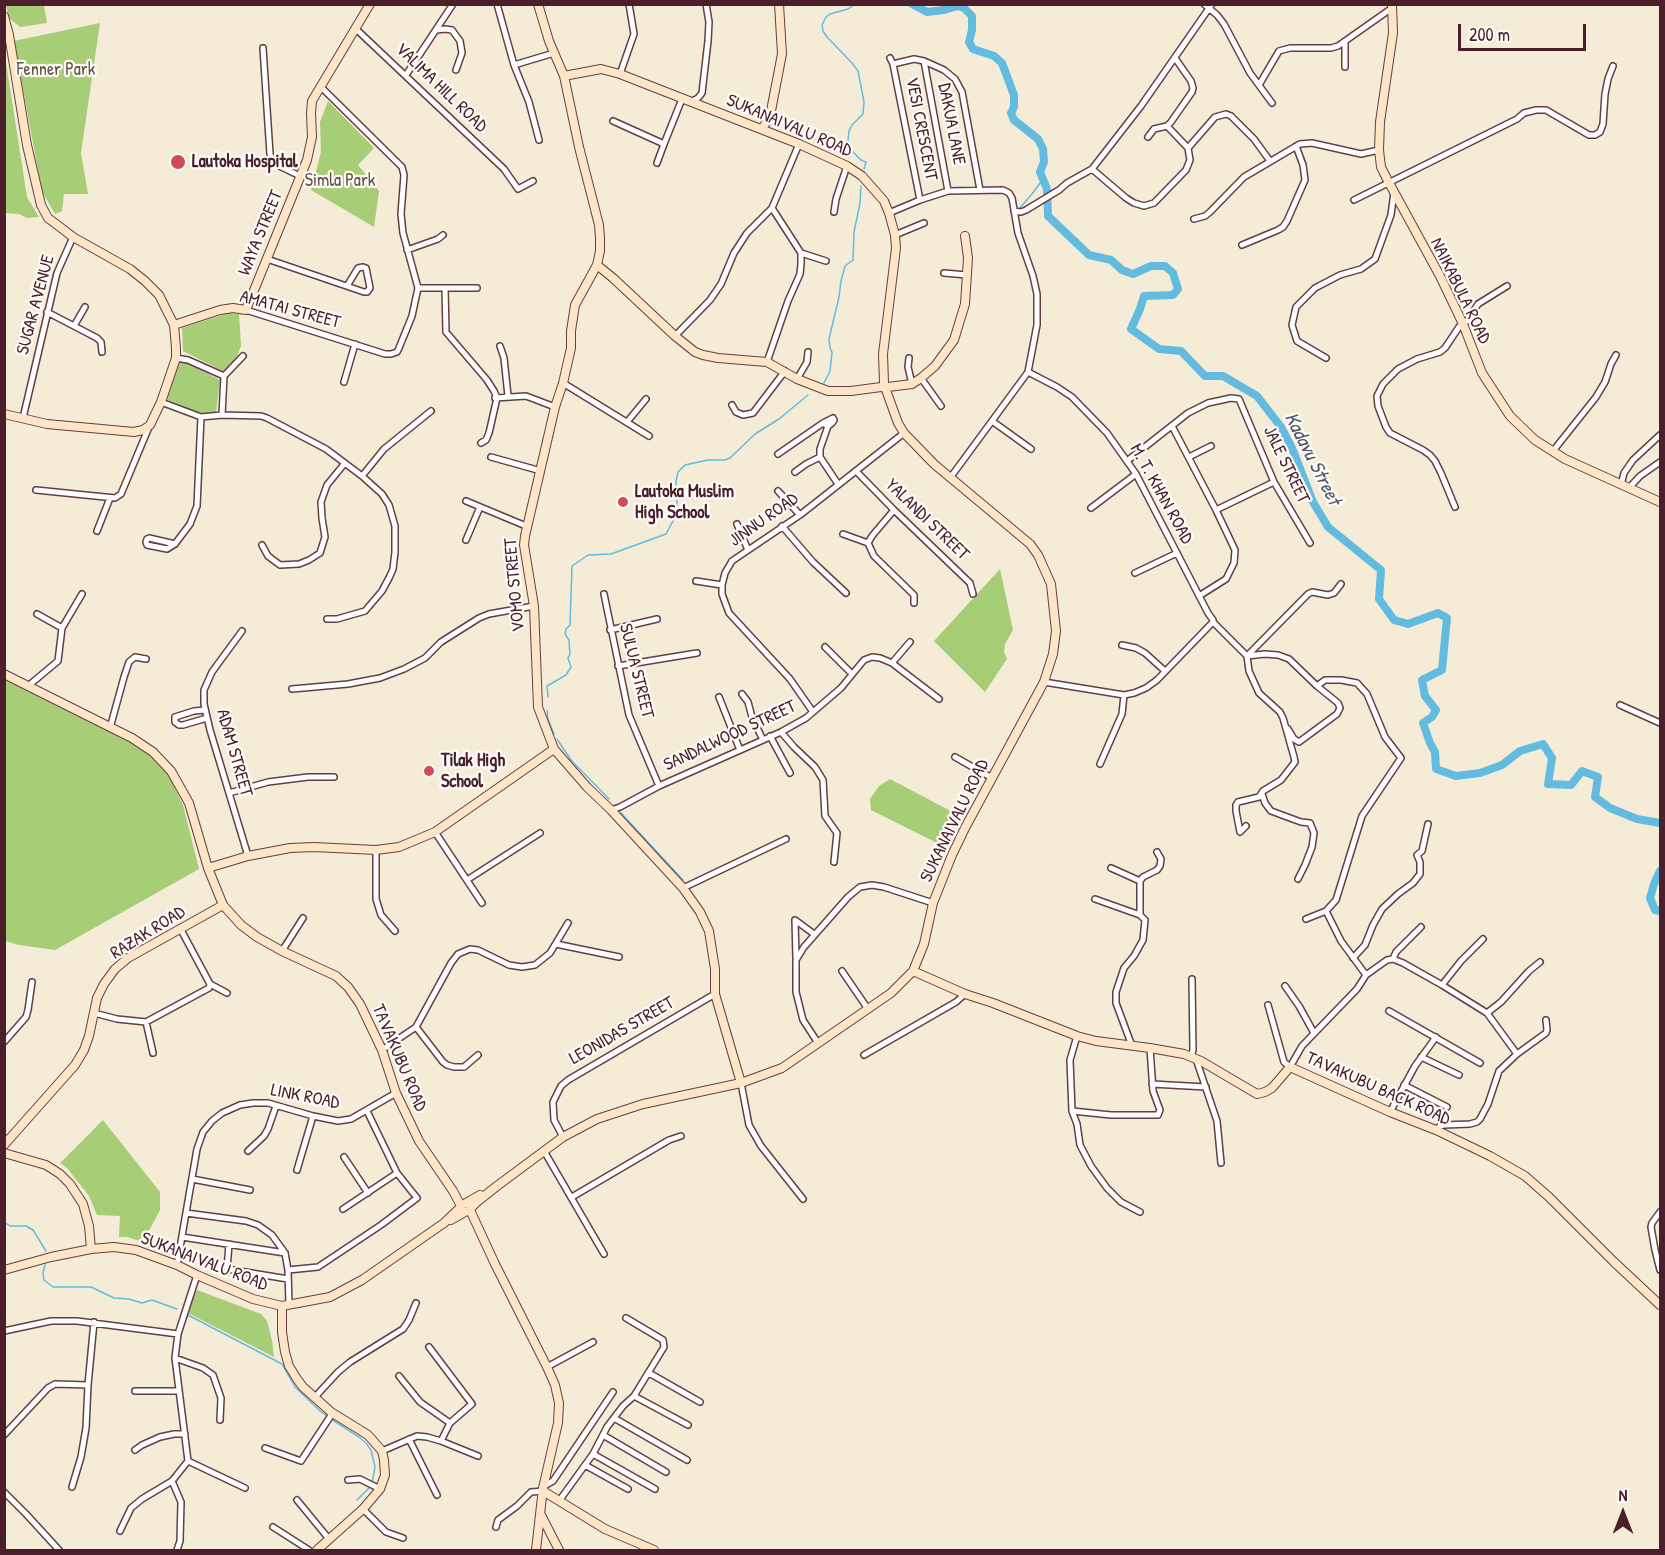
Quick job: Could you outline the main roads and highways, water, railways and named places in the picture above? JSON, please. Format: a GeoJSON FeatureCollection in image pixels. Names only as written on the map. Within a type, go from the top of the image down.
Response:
{"type":"FeatureCollection","features":[{"type":"Feature","properties":{"kind":"main road","name":"WAYA STREET"},"geometry":{"type":"LineString","coordinates":[[246,310],[307,160],[312,137],[312,101],[370,4]]}},
{"type":"Feature","properties":{"kind":"main road","name":"VOMO STREET"},"geometry":{"type":"LineString","coordinates":[[538,4],[564,76],[599,225],[600,251],[597,265],[575,305],[571,332],[572,348],[526,526],[524,545],[534,606],[538,707],[555,749],[587,787],[683,888],[700,912],[709,931],[715,969],[715,994],[741,1083]]}},
{"type":"Feature","properties":{"kind":"main road"},"geometry":{"type":"LineString","coordinates":[[762,129],[770,116],[782,54],[779,4]]}},
{"type":"Feature","properties":{"kind":"main road","name":"NAIKABULA ROAD"},"geometry":{"type":"LineString","coordinates":[[1392,6],[1393,33],[1380,122],[1379,150],[1382,167],[1440,276],[1463,324],[1482,373],[1510,416],[1535,440],[1565,459],[1660,502]]}},
{"type":"Feature","properties":{"kind":"main road"},"geometry":{"type":"LineString","coordinates":[[4,16],[38,196],[48,218],[73,237],[130,269],[159,295],[174,325],[176,358],[161,402],[150,425],[134,432],[47,424],[4,414]]}},
{"type":"Feature","properties":{"kind":"main road","name":"SUKANAIVALU ROAD"},"geometry":{"type":"LineString","coordinates":[[4,1270],[51,1257],[114,1247],[136,1250],[177,1265],[253,1299],[285,1306],[330,1298],[362,1280],[563,1137],[597,1119],[627,1108],[741,1083],[782,1068],[891,993],[913,971],[924,944],[933,903],[952,855],[1044,682],[1053,654],[1056,631],[1051,584],[1038,555],[1026,540],[934,464],[904,434],[898,423],[885,387],[883,354],[896,248],[895,235],[884,201],[865,180],[847,166],[799,144],[620,74],[601,69],[564,76]]}},
{"type":"Feature","properties":{"kind":"main road"},"geometry":{"type":"LineString","coordinates":[[597,265],[688,348],[703,355],[767,362],[797,379],[828,391],[851,392],[912,384],[935,366],[954,340],[965,304],[968,258],[965,236]]}},
{"type":"Feature","properties":{"kind":"main road","name":"AMATAI STREET"},"geometry":{"type":"LineString","coordinates":[[174,325],[220,310],[233,308],[246,310]]}},
{"type":"Feature","properties":{"kind":"main road","name":"TAVAKUBU ROAD"},"geometry":{"type":"LineString","coordinates":[[4,674],[132,738],[153,752],[171,771],[189,803],[208,868],[223,905],[241,925],[257,937],[336,976],[348,987],[360,1004],[382,1050],[396,1093],[419,1141],[480,1234],[555,1385],[560,1410],[543,1488],[536,1551]]}},
{"type":"Feature","properties":{"kind":"main road"},"geometry":{"type":"LineString","coordinates":[[208,868],[248,856],[290,848],[376,850],[399,847],[435,832],[555,749]]}},
{"type":"Feature","properties":{"kind":"main road","name":"RAZAK ROAD"},"geometry":{"type":"LineString","coordinates":[[4,1145],[75,1065],[84,1050],[97,998],[115,969],[129,958],[223,905]]}},
{"type":"Feature","properties":{"kind":"main road","name":"TAVAKUBU BACK ROAD"},"geometry":{"type":"LineString","coordinates":[[913,971],[964,994],[1077,1036],[1096,1041],[1174,1052],[1194,1058],[1257,1094],[1272,1088],[1290,1067],[1436,1130],[1525,1176],[1660,1305]]}},
{"type":"Feature","properties":{"kind":"main road"},"geometry":{"type":"LineString","coordinates":[[4,1153],[46,1165],[70,1184],[83,1204],[89,1226],[91,1249]]}},
{"type":"Feature","properties":{"kind":"main road"},"geometry":{"type":"LineString","coordinates":[[285,1306],[282,1332],[285,1352],[289,1366],[303,1387],[315,1397],[330,1416],[368,1435],[382,1451],[385,1475],[380,1490],[363,1509],[317,1551]]}},
{"type":"Feature","properties":{"kind":"main road"},"geometry":{"type":"LineString","coordinates":[[543,1488],[559,1501],[604,1529],[654,1551]]}},
{"type":"Feature","properties":{"kind":"main road"},"geometry":{"type":"LineString","coordinates":[[541,1513],[559,1551]]}},
{"type":"Feature","properties":{"kind":"waterway"},"geometry":{"type":"LineString","coordinates":[[855,4],[848,9],[830,14],[822,25],[827,37],[858,71],[864,102],[863,114],[852,125],[848,140],[851,150],[866,162],[864,169]]}},
{"type":"Feature","properties":{"kind":"waterway","name":"Kadavu Street"},"geometry":{"type":"LineString","coordinates":[[912,4],[927,12],[958,6],[964,8],[972,16],[969,42],[973,49],[994,56],[1002,63],[1014,95],[1014,107],[1011,113],[1014,120],[1038,139],[1043,149],[1044,162],[1040,172],[1047,189],[1048,216],[1089,255],[1111,260],[1122,270],[1133,274],[1151,266],[1165,266],[1173,273],[1178,289],[1173,295],[1144,296],[1131,329],[1159,349],[1181,351],[1205,376],[1223,376],[1257,396],[1281,427],[1292,448],[1313,502],[1328,527],[1381,570],[1379,599],[1394,620],[1408,624],[1438,613],[1447,618],[1442,670],[1422,680],[1425,696],[1436,710],[1432,717],[1423,723],[1435,752],[1436,769],[1456,776],[1480,773],[1502,765],[1520,751],[1543,744],[1552,758],[1548,784],[1571,785],[1582,771],[1598,777],[1595,797],[1610,808],[1637,819],[1660,823]]}},
{"type":"Feature","properties":{"kind":"waterway"},"geometry":{"type":"LineString","coordinates":[[1019,209],[1043,179]]}},
{"type":"Feature","properties":{"kind":"waterway"},"geometry":{"type":"LineString","coordinates":[[824,383],[830,371],[832,352],[829,339],[841,281],[845,266],[853,260],[854,232],[861,186]]}},
{"type":"Feature","properties":{"kind":"waterway"},"geometry":{"type":"LineString","coordinates":[[548,697],[547,686],[566,675],[571,667],[568,658],[569,640],[565,634],[570,625],[572,566],[588,555],[611,554],[666,534],[674,519],[678,472],[685,465],[730,458],[755,434],[779,419],[808,395]]}},
{"type":"Feature","properties":{"kind":"waterway"},"geometry":{"type":"LineString","coordinates":[[547,710],[554,734]]}},
{"type":"Feature","properties":{"kind":"waterway"},"geometry":{"type":"LineString","coordinates":[[557,739],[571,760],[609,799]]}},
{"type":"Feature","properties":{"kind":"waterway"},"geometry":{"type":"LineString","coordinates":[[621,813],[683,880]]}},
{"type":"Feature","properties":{"kind":"waterway","name":"Kadavu Street"},"geometry":{"type":"LineString","coordinates":[[1660,871],[1650,898],[1655,910],[1660,911]]}},
{"type":"Feature","properties":{"kind":"waterway"},"geometry":{"type":"LineString","coordinates":[[4,1222],[10,1226],[26,1226],[33,1230],[46,1251]]}},
{"type":"Feature","properties":{"kind":"waterway"},"geometry":{"type":"LineString","coordinates":[[45,1265],[44,1280],[53,1287],[91,1287],[114,1298],[142,1303],[152,1300],[177,1309]]}},
{"type":"Feature","properties":{"kind":"waterway"},"geometry":{"type":"LineString","coordinates":[[186,1314],[282,1364],[295,1387],[327,1416]]}},
{"type":"Feature","properties":{"kind":"waterway"},"geometry":{"type":"LineString","coordinates":[[331,1419],[359,1437],[371,1450],[375,1467],[372,1483]]}},
{"type":"Feature","properties":{"kind":"waterway"},"geometry":{"type":"LineString","coordinates":[[357,1500],[371,1486]]}},
{"type":"Feature","properties":{"kind":"place","name":"Lautoka Hospital"},"geometry":{"type":"Point","coordinates":[178,162]}},
{"type":"Feature","properties":{"kind":"place","name":"Lautoka Muslim High School"},"geometry":{"type":"Point","coordinates":[623,502]}},
{"type":"Feature","properties":{"kind":"place","name":"Tilak High School"},"geometry":{"type":"Point","coordinates":[429,771]}},
{"type":"Feature","properties":{"kind":"park label","name":"Fenner Park"},"geometry":{"type":"Point","coordinates":[56,70]}},
{"type":"Feature","properties":{"kind":"park label","name":"Simla Park"},"geometry":{"type":"Point","coordinates":[340,181]}}]}
